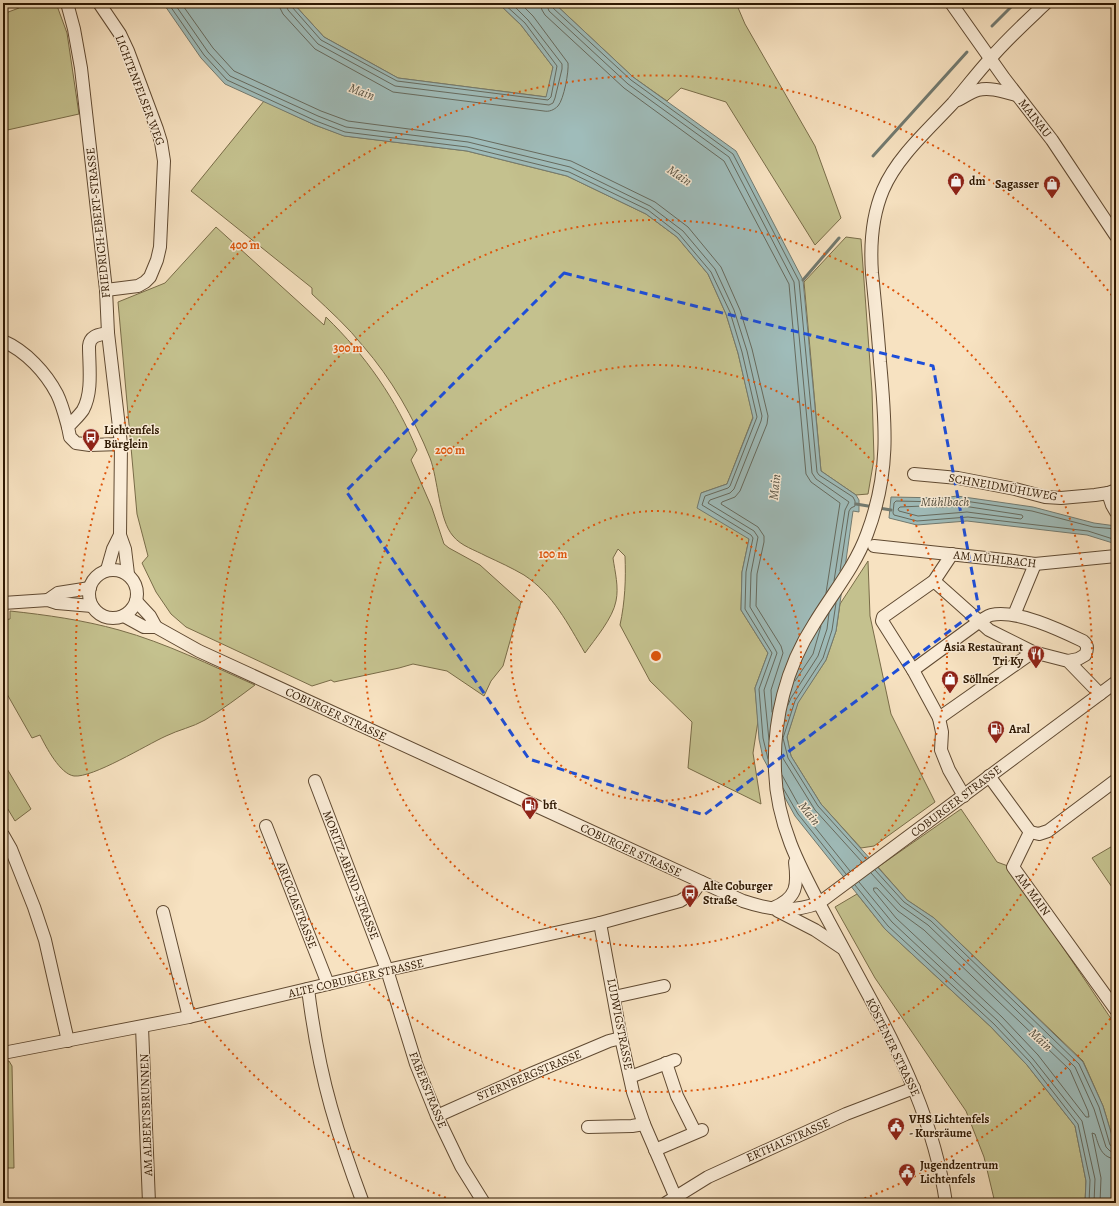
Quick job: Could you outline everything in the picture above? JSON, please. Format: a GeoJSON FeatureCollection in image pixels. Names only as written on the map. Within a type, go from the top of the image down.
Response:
{"type":"FeatureCollection","features":[{"type":"Feature","properties":{"kind":"street","name":"FRIEDRICH-EBERT-STRASSE"},"geometry":{"type":"LineString","coordinates":[[67,3],[73,23],[81,68],[106,290],[108,333],[121,444],[120,535]]}},
{"type":"Feature","properties":{"kind":"street","name":"LICHTENFELSER WEG"},"geometry":{"type":"LineString","coordinates":[[99,3],[120,34],[128,51],[157,129],[164,161],[160,247],[154,270],[145,282],[138,286],[106,290]]}},
{"type":"Feature","properties":{"kind":"street","name":"MAINAU"},"geometry":{"type":"LineString","coordinates":[[951,3],[1016,95],[1052,140],[1116,236]]}},
{"type":"Feature","properties":{"kind":"street"},"geometry":{"type":"LineString","coordinates":[[774,908],[783,904],[794,893],[796,880],[794,855],[788,840],[778,799],[775,770],[777,726],[786,687],[806,636],[850,570],[862,547],[877,505],[884,470],[886,417],[871,261],[873,224],[883,189],[897,165],[916,142],[953,103],[990,58],[1046,3]]}},
{"type":"Feature","properties":{"kind":"street"},"geometry":{"type":"LineString","coordinates":[[953,103],[978,90],[997,90],[1016,95]]}},
{"type":"Feature","properties":{"kind":"street"},"geometry":{"type":"LineString","coordinates":[[68,427],[82,411],[86,403],[90,340],[93,336],[108,333]]}},
{"type":"Feature","properties":{"kind":"street"},"geometry":{"type":"LineString","coordinates":[[3,341],[26,355],[40,370],[57,395],[70,437],[76,443],[90,445],[121,444]]}},
{"type":"Feature","properties":{"kind":"street","name":"SCHNEIDMÜHLWEG"},"geometry":{"type":"LineString","coordinates":[[914,474],[958,478],[1016,489],[1045,497],[1069,498],[1112,491]]}},
{"type":"Feature","properties":{"kind":"street"},"geometry":{"type":"LineString","coordinates":[[1112,491],[1112,505],[1116,512]]}},
{"type":"Feature","properties":{"kind":"street"},"geometry":{"type":"LineString","coordinates":[[107,570],[113,549],[120,535]]}},
{"type":"Feature","properties":{"kind":"street"},"geometry":{"type":"LineString","coordinates":[[120,535],[125,549],[128,574]]}},
{"type":"Feature","properties":{"kind":"street","name":"AM MÜHLBACH"},"geometry":{"type":"LineString","coordinates":[[874,546],[1036,564],[1116,556]]}},
{"type":"Feature","properties":{"kind":"street"},"geometry":{"type":"LineString","coordinates":[[952,554],[934,581],[883,617],[882,622],[913,670],[939,718],[942,732],[942,750],[949,770],[964,796]]}},
{"type":"Feature","properties":{"kind":"street"},"geometry":{"type":"LineString","coordinates":[[1014,615],[1036,564]]}},
{"type":"Feature","properties":{"kind":"street"},"geometry":{"type":"LineString","coordinates":[[107,570],[118,570],[128,574],[136,584],[137,590],[136,601],[131,610],[122,616],[107,617],[101,615],[92,606],[89,597],[90,588],[97,576],[107,570]]}},
{"type":"Feature","properties":{"kind":"street"},"geometry":{"type":"LineString","coordinates":[[913,670],[980,620],[992,615],[1014,615],[1042,623],[1085,643],[1088,648],[1085,656],[1068,661],[1033,652],[989,630],[980,620],[934,581]]}},
{"type":"Feature","properties":{"kind":"street"},"geometry":{"type":"LineString","coordinates":[[48,600],[58,593],[90,588]]}},
{"type":"Feature","properties":{"kind":"street"},"geometry":{"type":"LineString","coordinates":[[3,603],[48,600],[57,603],[92,606]]}},
{"type":"Feature","properties":{"kind":"street"},"geometry":{"type":"LineString","coordinates":[[122,616],[144,627],[156,627],[150,616],[136,601]]}},
{"type":"Feature","properties":{"kind":"street","name":"COBURGER STRASSE"},"geometry":{"type":"LineString","coordinates":[[156,627],[199,651],[701,882],[743,901],[758,906],[774,908],[796,909],[819,903],[1116,682]]}},
{"type":"Feature","properties":{"kind":"street"},"geometry":{"type":"LineString","coordinates":[[939,718],[1033,652]]}},
{"type":"Feature","properties":{"kind":"street"},"geometry":{"type":"LineString","coordinates":[[1068,661],[1100,694]]}},
{"type":"Feature","properties":{"kind":"street"},"geometry":{"type":"LineString","coordinates":[[989,776],[1030,832],[1039,834],[1048,831],[1116,780]]}},
{"type":"Feature","properties":{"kind":"street","name":"MORITZ-ABEND-STRASSE"},"geometry":{"type":"LineString","coordinates":[[315,781],[387,970]]}},
{"type":"Feature","properties":{"kind":"street","name":"ARICCIASTRASSE"},"geometry":{"type":"LineString","coordinates":[[266,826],[328,984]]}},
{"type":"Feature","properties":{"kind":"street","name":"AM MAIN"},"geometry":{"type":"LineString","coordinates":[[1030,832],[1013,867],[1116,1010]]}},
{"type":"Feature","properties":{"kind":"street"},"geometry":{"type":"LineString","coordinates":[[3,835],[11,849],[34,907],[45,940],[68,1041]]}},
{"type":"Feature","properties":{"kind":"street","name":"KÖSTENER STRASSE"},"geometry":{"type":"LineString","coordinates":[[794,855],[889,1033],[914,1088],[927,1122],[941,1172],[946,1203]]}},
{"type":"Feature","properties":{"kind":"street","name":"ALTE COBURGER STRASSE"},"geometry":{"type":"LineString","coordinates":[[3,1053],[190,1017],[387,970],[600,923],[680,901],[693,893],[701,882]]}},
{"type":"Feature","properties":{"kind":"street","name":"KÖSTENER STRASSE"},"geometry":{"type":"LineString","coordinates":[[774,908],[815,930],[843,948]]}},
{"type":"Feature","properties":{"kind":"street"},"geometry":{"type":"LineString","coordinates":[[163,912],[190,1017]]}},
{"type":"Feature","properties":{"kind":"street","name":"LUDWIGSTRASSE"},"geometry":{"type":"LineString","coordinates":[[600,923],[633,1092],[673,1201]]}},
{"type":"Feature","properties":{"kind":"street","name":"FABERSTRASSE"},"geometry":{"type":"LineString","coordinates":[[387,970],[416,1064],[437,1116],[461,1166],[484,1203]]}},
{"type":"Feature","properties":{"kind":"street"},"geometry":{"type":"LineString","coordinates":[[614,996],[664,986]]}},
{"type":"Feature","properties":{"kind":"street"},"geometry":{"type":"LineString","coordinates":[[308,990],[320,1065],[330,1106],[343,1148],[363,1203]]}},
{"type":"Feature","properties":{"kind":"street","name":"AM ALBERTSBRUNNEN"},"geometry":{"type":"LineString","coordinates":[[142,1027],[149,1203]]}},
{"type":"Feature","properties":{"kind":"street","name":"STERNBERGSTRASSE"},"geometry":{"type":"LineString","coordinates":[[437,1116],[609,1041],[622,1038]]}},
{"type":"Feature","properties":{"kind":"street"},"geometry":{"type":"LineString","coordinates":[[630,1077],[670,1062],[678,1096],[698,1131],[655,1150]]}},
{"type":"Feature","properties":{"kind":"street","name":"ERTHALSTRASSE"},"geometry":{"type":"LineString","coordinates":[[673,1201],[708,1177],[780,1143],[846,1114],[914,1088]]}},
{"type":"Feature","properties":{"kind":"street"},"geometry":{"type":"LineString","coordinates":[[588,1127],[632,1126],[644,1124]]}},
{"type":"Feature","properties":{"kind":"highlighted area"},"geometry":{"type":"Polygon","coordinates":[[[564,273],[933,366],[979,609],[704,815],[529,759],[346,491],[564,273]]]}},
{"type":"Feature","properties":{"kind":"shaded area"},"geometry":{"type":"Polygon","coordinates":[[[18,3],[56,3],[67,33],[79,114],[3,131],[3,14],[19,8],[18,3]]]}},
{"type":"Feature","properties":{"kind":"shaded area"},"geometry":{"type":"Polygon","coordinates":[[[293,3],[498,3],[521,25],[553,67],[547,97],[398,78],[324,37],[293,3]]]}},
{"type":"Feature","properties":{"kind":"shaded area"},"geometry":{"type":"Polygon","coordinates":[[[554,3],[736,3],[745,24],[815,146],[841,218],[815,245],[726,102],[681,88],[667,101],[633,77],[554,3]]]}},
{"type":"Feature","properties":{"kind":"shaded area"},"geometry":{"type":"Polygon","coordinates":[[[264,101],[315,125],[345,136],[467,151],[567,176],[646,214],[677,237],[708,274],[726,314],[738,353],[753,417],[727,484],[701,493],[749,539],[742,572],[741,610],[768,653],[755,688],[758,721],[753,753],[761,804],[688,768],[692,722],[650,681],[620,625],[625,590],[625,556],[618,549],[613,558],[617,590],[614,608],[603,628],[585,653],[552,600],[534,583],[515,570],[464,545],[453,536],[448,529],[442,510],[430,458],[417,428],[383,371],[357,339],[339,319],[312,294],[312,288],[191,191],[264,101]]]}},
{"type":"Feature","properties":{"kind":"shaded area"},"geometry":{"type":"Polygon","coordinates":[[[216,227],[324,325],[326,317],[354,347],[379,379],[409,431],[417,450],[411,460],[432,508],[444,544],[480,565],[521,602],[503,666],[491,681],[484,696],[447,671],[413,664],[334,682],[331,680],[312,686],[186,627],[171,614],[156,592],[142,563],[148,556],[137,514],[118,302],[165,283],[216,227]]]}},
{"type":"Feature","properties":{"kind":"shaded area"},"geometry":{"type":"Polygon","coordinates":[[[846,237],[861,239],[872,391],[874,459],[868,494],[856,495],[821,471],[804,282],[846,237]]]}},
{"type":"Feature","properties":{"kind":"shaded area"},"geometry":{"type":"Polygon","coordinates":[[[868,561],[870,616],[891,714],[935,802],[874,846],[861,848],[821,804],[791,756],[787,737],[798,702],[826,660],[836,631],[840,604],[868,561]]]}},
{"type":"Feature","properties":{"kind":"shaded area"},"geometry":{"type":"Polygon","coordinates":[[[10,611],[51,616],[105,626],[136,635],[188,655],[255,685],[212,716],[166,736],[106,767],[94,772],[74,776],[69,774],[59,765],[40,735],[32,738],[3,687],[3,620],[10,619],[10,611]]]}},
{"type":"Feature","properties":{"kind":"shaded area"},"geometry":{"type":"Polygon","coordinates":[[[3,762],[31,809],[15,821],[3,801],[3,762]]]}},
{"type":"Feature","properties":{"kind":"shaded area"},"geometry":{"type":"Polygon","coordinates":[[[961,809],[997,862],[1008,866],[1116,1026],[1116,1149],[1103,1106],[1083,1061],[934,918],[907,900],[878,867],[961,809]]]}},
{"type":"Feature","properties":{"kind":"shaded area"},"geometry":{"type":"Polygon","coordinates":[[[1116,844],[1116,893],[1092,858],[1116,844]]]}},
{"type":"Feature","properties":{"kind":"shaded area"},"geometry":{"type":"Polygon","coordinates":[[[857,894],[885,929],[991,1027],[1027,1065],[1075,1126],[1086,1181],[1085,1203],[995,1203],[984,1157],[966,1111],[875,978],[835,907],[857,894]]]}},
{"type":"Feature","properties":{"kind":"shaded area"},"geometry":{"type":"Polygon","coordinates":[[[3,1061],[9,1061],[12,1066],[14,1168],[3,1168],[3,1061]]]}},
{"type":"Feature","properties":{"kind":"water","name":"Main"},"geometry":{"type":"Polygon","coordinates":[[[163,3],[293,3],[324,37],[398,78],[546,97],[553,67],[521,25],[498,3],[554,3],[633,77],[736,151],[803,280],[821,471],[856,495],[859,500],[859,512],[853,511],[836,631],[826,660],[798,703],[787,737],[791,756],[821,804],[907,900],[934,918],[1083,1062],[1103,1106],[1116,1149],[1116,1203],[1085,1203],[1086,1181],[1075,1126],[1027,1065],[991,1027],[885,929],[795,816],[763,758],[759,739],[755,688],[768,653],[741,610],[742,572],[749,539],[697,508],[701,493],[727,484],[753,418],[738,353],[726,314],[708,274],[677,237],[646,214],[567,176],[467,151],[344,136],[315,125],[225,84],[201,58],[163,3]]]}},
{"type":"Feature","properties":{"kind":"water"},"geometry":{"type":"Polygon","coordinates":[[[957,496],[1033,507],[1094,523],[1116,526],[1116,544],[1087,535],[967,521],[917,525],[889,518],[891,497],[943,498],[957,496]]]}},
{"type":"Feature","properties":{"kind":"waterway"},"geometry":{"type":"LineString","coordinates":[[992,26],[1015,3]]}},
{"type":"Feature","properties":{"kind":"waterway"},"geometry":{"type":"LineString","coordinates":[[873,156],[967,52]]}},
{"type":"Feature","properties":{"kind":"waterway"},"geometry":{"type":"LineString","coordinates":[[803,280],[839,238]]}},
{"type":"Feature","properties":{"kind":"waterway","name":"Mühlbach"},"geometry":{"type":"LineString","coordinates":[[856,504],[874,507]]}},
{"type":"Feature","properties":{"kind":"waterway","name":"Mühlbach"},"geometry":{"type":"LineString","coordinates":[[879,508],[891,510]]}},
{"type":"Feature","properties":{"kind":"place","name":"dm"},"geometry":{"type":"Point","coordinates":[956,196]}},
{"type":"Feature","properties":{"kind":"place","name":"Sagasser"},"geometry":{"type":"Point","coordinates":[1052,199]}},
{"type":"Feature","properties":{"kind":"place","name":"Lichtenfels Bürglein"},"geometry":{"type":"Point","coordinates":[91,452]}},
{"type":"Feature","properties":{"kind":"place","name":"Asia Restaurant Tri Ky"},"geometry":{"type":"Point","coordinates":[1036,669]}},
{"type":"Feature","properties":{"kind":"place","name":"Söllner"},"geometry":{"type":"Point","coordinates":[950,694]}},
{"type":"Feature","properties":{"kind":"place","name":"Aral"},"geometry":{"type":"Point","coordinates":[996,744]}},
{"type":"Feature","properties":{"kind":"place","name":"bft"},"geometry":{"type":"Point","coordinates":[530,820]}},
{"type":"Feature","properties":{"kind":"place","name":"Alte Coburger Straße"},"geometry":{"type":"Point","coordinates":[690,908]}},
{"type":"Feature","properties":{"kind":"place","name":"VHS Lichtenfels - Kursräume"},"geometry":{"type":"Point","coordinates":[896,1141]}},
{"type":"Feature","properties":{"kind":"place","name":"Jugendzentrum Lichtenfels"},"geometry":{"type":"Point","coordinates":[907,1187]}}]}
